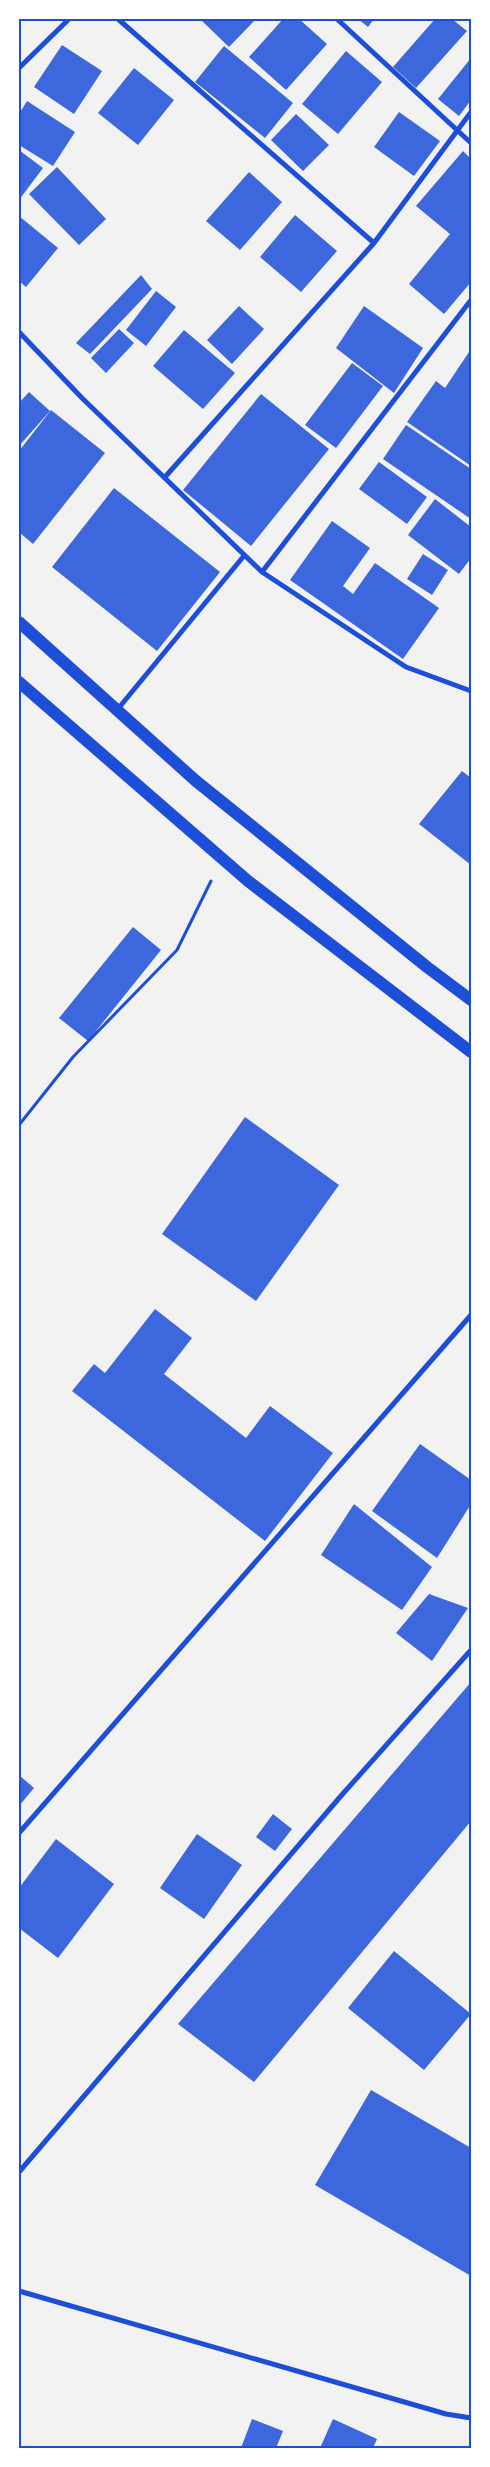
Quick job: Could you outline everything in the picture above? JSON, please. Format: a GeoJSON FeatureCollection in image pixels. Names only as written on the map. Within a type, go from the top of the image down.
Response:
{"type":"FeatureCollection","features":[{"type":"Feature","properties":{"kind":"main road"},"geometry":{"type":"LineString","coordinates":[[19,622],[204,787],[427,967],[471,1000]]}},
{"type":"Feature","properties":{"kind":"main road"},"geometry":{"type":"LineString","coordinates":[[19,682],[222,858],[471,1052]]}},
{"type":"Feature","properties":{"kind":"street"},"geometry":{"type":"LineString","coordinates":[[19,68],[70,19]]}},
{"type":"Feature","properties":{"kind":"street"},"geometry":{"type":"LineString","coordinates":[[118,19],[374,243]]}},
{"type":"Feature","properties":{"kind":"street"},"geometry":{"type":"LineString","coordinates":[[337,19],[471,143]]}},
{"type":"Feature","properties":{"kind":"street"},"geometry":{"type":"LineString","coordinates":[[165,478],[374,243],[471,112]]}},
{"type":"Feature","properties":{"kind":"street"},"geometry":{"type":"LineString","coordinates":[[262,572],[471,300]]}},
{"type":"Feature","properties":{"kind":"street"},"geometry":{"type":"LineString","coordinates":[[19,332],[82,398],[243,557],[262,572],[406,667],[471,690]]}},
{"type":"Feature","properties":{"kind":"street"},"geometry":{"type":"LineString","coordinates":[[116,710],[243,557]]}},
{"type":"Feature","properties":{"kind":"street"},"geometry":{"type":"LineString","coordinates":[[19,1833],[471,1315]]}},
{"type":"Feature","properties":{"kind":"street"},"geometry":{"type":"LineString","coordinates":[[19,2172],[340,1797],[471,1650]]}},
{"type":"Feature","properties":{"kind":"street"},"geometry":{"type":"LineString","coordinates":[[19,2292],[446,2414],[471,2418]]}},
{"type":"Feature","properties":{"kind":"path"},"geometry":{"type":"LineString","coordinates":[[19,1125],[73,1057],[177,950],[222,858]]}},
{"type":"Feature","properties":{"kind":"building"},"geometry":{"type":"Polygon","coordinates":[[[200,19],[256,19],[229,47],[200,19]]]}},
{"type":"Feature","properties":{"kind":"building"},"geometry":{"type":"Polygon","coordinates":[[[283,19],[299,19],[327,44],[286,90],[249,57],[283,19]]]}},
{"type":"Feature","properties":{"kind":"building"},"geometry":{"type":"Polygon","coordinates":[[[358,19],[374,19],[368,27],[358,19]]]}},
{"type":"Feature","properties":{"kind":"building"},"geometry":{"type":"Polygon","coordinates":[[[435,19],[452,19],[467,31],[416,88],[393,67],[435,19]]]}},
{"type":"Feature","properties":{"kind":"building"},"geometry":{"type":"Polygon","coordinates":[[[62,45],[102,71],[74,114],[34,87],[62,45]]]}},
{"type":"Feature","properties":{"kind":"building"},"geometry":{"type":"Polygon","coordinates":[[[224,46],[293,103],[265,138],[195,82],[224,46]]]}},
{"type":"Feature","properties":{"kind":"building"},"geometry":{"type":"Polygon","coordinates":[[[346,51],[382,82],[338,134],[302,104],[346,51]]]}},
{"type":"Feature","properties":{"kind":"building"},"geometry":{"type":"Polygon","coordinates":[[[471,58],[471,100],[459,116],[438,99],[471,58]]]}},
{"type":"Feature","properties":{"kind":"building"},"geometry":{"type":"Polygon","coordinates":[[[134,68],[174,100],[138,145],[98,113],[134,68]]]}},
{"type":"Feature","properties":{"kind":"building"},"geometry":{"type":"Polygon","coordinates":[[[27,101],[75,132],[53,166],[19,145],[19,114],[27,101]]]}},
{"type":"Feature","properties":{"kind":"building"},"geometry":{"type":"Polygon","coordinates":[[[399,112],[440,141],[414,176],[374,147],[399,112]]]}},
{"type":"Feature","properties":{"kind":"building"},"geometry":{"type":"Polygon","coordinates":[[[296,114],[329,145],[303,171],[271,140],[296,114]]]}},
{"type":"Feature","properties":{"kind":"building"},"geometry":{"type":"Polygon","coordinates":[[[19,150],[43,168],[19,200],[19,150]]]}},
{"type":"Feature","properties":{"kind":"building"},"geometry":{"type":"Polygon","coordinates":[[[463,151],[471,159],[471,282],[444,314],[409,284],[450,234],[416,206],[463,151]]]}},
{"type":"Feature","properties":{"kind":"building"},"geometry":{"type":"Polygon","coordinates":[[[57,167],[106,219],[79,245],[29,194],[57,167]]]}},
{"type":"Feature","properties":{"kind":"building"},"geometry":{"type":"Polygon","coordinates":[[[249,172],[282,202],[240,250],[206,221],[249,172]]]}},
{"type":"Feature","properties":{"kind":"building"},"geometry":{"type":"Polygon","coordinates":[[[295,215],[337,251],[301,292],[260,257],[295,215]]]}},
{"type":"Feature","properties":{"kind":"building"},"geometry":{"type":"Polygon","coordinates":[[[19,216],[58,248],[26,287],[19,281],[19,216]]]}},
{"type":"Feature","properties":{"kind":"building"},"geometry":{"type":"Polygon","coordinates":[[[141,275],[152,289],[90,354],[76,343],[141,275]]]}},
{"type":"Feature","properties":{"kind":"building"},"geometry":{"type":"Polygon","coordinates":[[[156,291],[176,307],[146,346],[126,330],[156,291]]]}},
{"type":"Feature","properties":{"kind":"building"},"geometry":{"type":"Polygon","coordinates":[[[239,306],[264,329],[232,364],[207,340],[239,306]]]}},
{"type":"Feature","properties":{"kind":"building"},"geometry":{"type":"Polygon","coordinates":[[[364,306],[423,348],[394,393],[336,348],[364,306]]]}},
{"type":"Feature","properties":{"kind":"building"},"geometry":{"type":"Polygon","coordinates":[[[119,329],[134,343],[106,373],[91,358],[119,329]]]}},
{"type":"Feature","properties":{"kind":"building"},"geometry":{"type":"Polygon","coordinates":[[[184,330],[235,373],[203,409],[153,366],[184,330]]]}},
{"type":"Feature","properties":{"kind":"building"},"geometry":{"type":"Polygon","coordinates":[[[471,349],[471,466],[407,422],[436,381],[445,388],[471,349]]]}},
{"type":"Feature","properties":{"kind":"building"},"geometry":{"type":"Polygon","coordinates":[[[352,363],[383,386],[336,448],[305,425],[352,363]]]}},
{"type":"Feature","properties":{"kind":"building"},"geometry":{"type":"Polygon","coordinates":[[[29,392],[50,411],[19,446],[19,403],[29,392]]]}},
{"type":"Feature","properties":{"kind":"building"},"geometry":{"type":"Polygon","coordinates":[[[261,394],[329,449],[251,546],[183,490],[261,394]]]}},
{"type":"Feature","properties":{"kind":"building"},"geometry":{"type":"Polygon","coordinates":[[[51,410],[105,453],[33,544],[19,532],[19,451],[51,410]]]}},
{"type":"Feature","properties":{"kind":"building"},"geometry":{"type":"Polygon","coordinates":[[[406,425],[471,469],[471,519],[383,459],[406,425]]]}},
{"type":"Feature","properties":{"kind":"building"},"geometry":{"type":"Polygon","coordinates":[[[379,462],[427,497],[407,524],[359,489],[379,462]]]}},
{"type":"Feature","properties":{"kind":"building"},"geometry":{"type":"Polygon","coordinates":[[[114,488],[220,572],[157,651],[52,567],[114,488]]]}},
{"type":"Feature","properties":{"kind":"building"},"geometry":{"type":"Polygon","coordinates":[[[435,499],[471,527],[471,558],[459,574],[408,535],[435,499]]]}},
{"type":"Feature","properties":{"kind":"building"},"geometry":{"type":"Polygon","coordinates":[[[332,521],[370,548],[343,586],[353,594],[375,563],[439,608],[403,659],[290,580],[332,521]]]}},
{"type":"Feature","properties":{"kind":"building"},"geometry":{"type":"Polygon","coordinates":[[[423,554],[448,570],[432,595],[407,579],[423,554]]]}},
{"type":"Feature","properties":{"kind":"building"},"geometry":{"type":"Polygon","coordinates":[[[462,771],[471,778],[471,865],[419,824],[462,771]]]}},
{"type":"Feature","properties":{"kind":"building"},"geometry":{"type":"Polygon","coordinates":[[[133,927],[161,950],[88,1041],[59,1018],[133,927]]]}},
{"type":"Feature","properties":{"kind":"building"},"geometry":{"type":"Polygon","coordinates":[[[245,1117],[339,1185],[256,1301],[162,1234],[245,1117]]]}},
{"type":"Feature","properties":{"kind":"building"},"geometry":{"type":"Polygon","coordinates":[[[155,1309],[192,1338],[164,1374],[246,1438],[270,1406],[333,1453],[265,1541],[72,1391],[94,1364],[105,1373],[155,1309]]]}},
{"type":"Feature","properties":{"kind":"building"},"geometry":{"type":"Polygon","coordinates":[[[420,1444],[471,1480],[471,1504],[437,1558],[372,1511],[420,1444]]]}},
{"type":"Feature","properties":{"kind":"building"},"geometry":{"type":"Polygon","coordinates":[[[354,1504],[432,1567],[402,1610],[321,1555],[354,1504]]]}},
{"type":"Feature","properties":{"kind":"building"},"geometry":{"type":"Polygon","coordinates":[[[429,1594],[468,1608],[432,1661],[396,1633],[429,1594]]]}},
{"type":"Feature","properties":{"kind":"building"},"geometry":{"type":"Polygon","coordinates":[[[471,1682],[471,1821],[254,2082],[178,2024],[471,1682]]]}},
{"type":"Feature","properties":{"kind":"building"},"geometry":{"type":"Polygon","coordinates":[[[19,1775],[34,1788],[19,1806],[19,1775]]]}},
{"type":"Feature","properties":{"kind":"building"},"geometry":{"type":"Polygon","coordinates":[[[273,1814],[292,1829],[275,1851],[256,1837],[273,1814]]]}},
{"type":"Feature","properties":{"kind":"building"},"geometry":{"type":"Polygon","coordinates":[[[197,1834],[242,1865],[204,1919],[160,1888],[197,1834]]]}},
{"type":"Feature","properties":{"kind":"building"},"geometry":{"type":"Polygon","coordinates":[[[56,1839],[114,1884],[58,1958],[19,1928],[19,1888],[56,1839]]]}},
{"type":"Feature","properties":{"kind":"building"},"geometry":{"type":"Polygon","coordinates":[[[394,1951],[471,2014],[424,2070],[348,2008],[394,1951]]]}},
{"type":"Feature","properties":{"kind":"building"},"geometry":{"type":"Polygon","coordinates":[[[371,2090],[471,2148],[471,2276],[315,2185],[371,2090]]]}},
{"type":"Feature","properties":{"kind":"building"},"geometry":{"type":"Polygon","coordinates":[[[252,2419],[283,2431],[276,2448],[241,2448],[252,2419]]]}},
{"type":"Feature","properties":{"kind":"building"},"geometry":{"type":"Polygon","coordinates":[[[333,2419],[377,2439],[373,2448],[320,2448],[333,2419]]]}}]}
